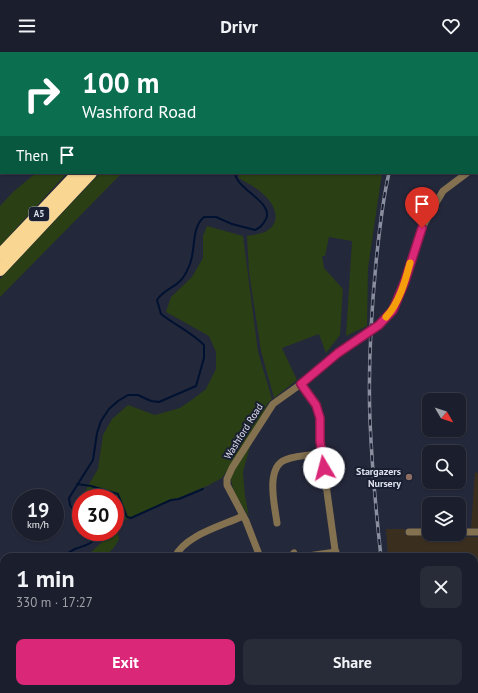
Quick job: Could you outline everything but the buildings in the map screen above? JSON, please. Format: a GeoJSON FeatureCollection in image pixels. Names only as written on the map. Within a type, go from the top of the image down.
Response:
{"type":"FeatureCollection","features":[{"type":"Feature","properties":{"kind":"highway","name":"A5"},"geometry":{"type":"LineString","coordinates":[[0,255],[77,174]]}},
{"type":"Feature","properties":{"kind":"highway","name":"A5"},"geometry":{"type":"LineString","coordinates":[[0,270],[90,174]]}},
{"type":"Feature","properties":{"kind":"street","name":"Washford Road"},"geometry":{"type":"LineString","coordinates":[[259,553],[255,540],[227,485],[229,474],[273,404],[301,384],[338,353],[379,325],[393,310],[426,221],[443,191],[466,174]]}},
{"type":"Feature","properties":{"kind":"street"},"geometry":{"type":"LineString","coordinates":[[301,384],[316,405],[320,418],[320,441],[336,553]]}},
{"type":"Feature","properties":{"kind":"street"},"geometry":{"type":"LineString","coordinates":[[275,520],[272,492],[275,472],[278,466],[284,460],[290,458],[322,454]]}},
{"type":"Feature","properties":{"kind":"street"},"geometry":{"type":"LineString","coordinates":[[178,553],[184,544],[193,537],[243,516]]}},
{"type":"Feature","properties":{"kind":"street"},"geometry":{"type":"LineString","coordinates":[[409,532],[422,532]]}},
{"type":"Feature","properties":{"kind":"street"},"geometry":{"type":"LineString","coordinates":[[466,532],[478,532]]}},
{"type":"Feature","properties":{"kind":"shaded area"},"geometry":{"type":"Polygon","coordinates":[[[475,472],[478,473],[478,528],[471,528],[475,472]]]}},
{"type":"Feature","properties":{"kind":"shaded area"},"geometry":{"type":"Polygon","coordinates":[[[386,529],[405,529],[405,535],[422,535],[422,541],[466,541],[466,537],[478,537],[478,553],[388,553],[386,529]]]}},
{"type":"Feature","properties":{"kind":"green space"},"geometry":{"type":"Polygon","coordinates":[[[35,174],[66,174],[0,246],[0,206],[13,192],[35,174]]]}},
{"type":"Feature","properties":{"kind":"green space"},"geometry":{"type":"Polygon","coordinates":[[[99,174],[121,174],[0,297],[0,279],[99,174]]]}},
{"type":"Feature","properties":{"kind":"green space"},"geometry":{"type":"Polygon","coordinates":[[[239,174],[382,174],[368,268],[367,326],[346,336],[352,241],[329,237],[325,256],[322,256],[324,268],[343,289],[340,335],[326,353],[319,334],[282,348],[297,380],[274,398],[261,351],[249,272],[247,236],[265,232],[271,228],[276,218],[273,207],[266,197],[257,189],[239,178],[239,174]]]}},
{"type":"Feature","properties":{"kind":"green space"},"geometry":{"type":"Polygon","coordinates":[[[207,226],[243,236],[258,352],[272,399],[268,403],[262,416],[222,478],[207,486],[124,520],[124,489],[86,489],[98,469],[103,435],[112,419],[128,405],[155,415],[180,408],[206,389],[216,369],[216,352],[209,336],[166,312],[171,297],[192,277],[203,258],[203,236],[207,226]]]}},
{"type":"Feature","properties":{"kind":"green space"},"geometry":{"type":"Polygon","coordinates":[[[250,446],[243,472],[249,517],[234,491],[231,475],[250,446]]]}},
{"type":"Feature","properties":{"kind":"green space"},"geometry":{"type":"Polygon","coordinates":[[[118,541],[113,549],[108,553],[90,553],[102,542],[118,541]]]}},
{"type":"Feature","properties":{"kind":"waterway"},"geometry":{"type":"LineString","coordinates":[[75,489],[93,460],[97,433],[101,421],[109,409],[118,401],[128,395],[138,395],[151,401],[159,402],[196,386],[204,358],[204,345],[194,336],[161,314],[157,300],[162,294],[178,283],[185,274],[192,258],[195,232],[204,217],[216,217],[232,224],[255,230],[265,221],[267,213],[265,207],[241,185],[235,174]]}},
{"type":"Feature","properties":{"kind":"waterway"},"geometry":{"type":"LineString","coordinates":[[77,484],[91,486],[118,494],[127,517],[131,518],[171,500],[179,499],[203,489]]}},
{"type":"Feature","properties":{"kind":"waterway"},"geometry":{"type":"LineString","coordinates":[[72,493],[69,498],[72,508]]}},
{"type":"Feature","properties":{"kind":"waterway"},"geometry":{"type":"LineString","coordinates":[[68,553],[92,541]]}},
{"type":"Feature","properties":{"kind":"railway"},"geometry":{"type":"LineString","coordinates":[[381,553],[374,489],[369,401],[370,342],[377,252],[389,174]]}},
{"type":"Feature","properties":{"kind":"slow traffic"},"geometry":{"type":"LineString","coordinates":[[386,317],[393,310],[405,281],[410,263]]}},
{"type":"Feature","properties":{"kind":"place","name":"Stargazers Nursery"},"geometry":{"type":"Point","coordinates":[409,477]}},
{"type":"Feature","properties":{"kind":"route"},"geometry":{"type":"LineString","coordinates":[[324,468],[320,441],[320,418],[316,405],[301,384],[338,353],[379,325],[393,310],[405,281],[422,228]]}}]}
